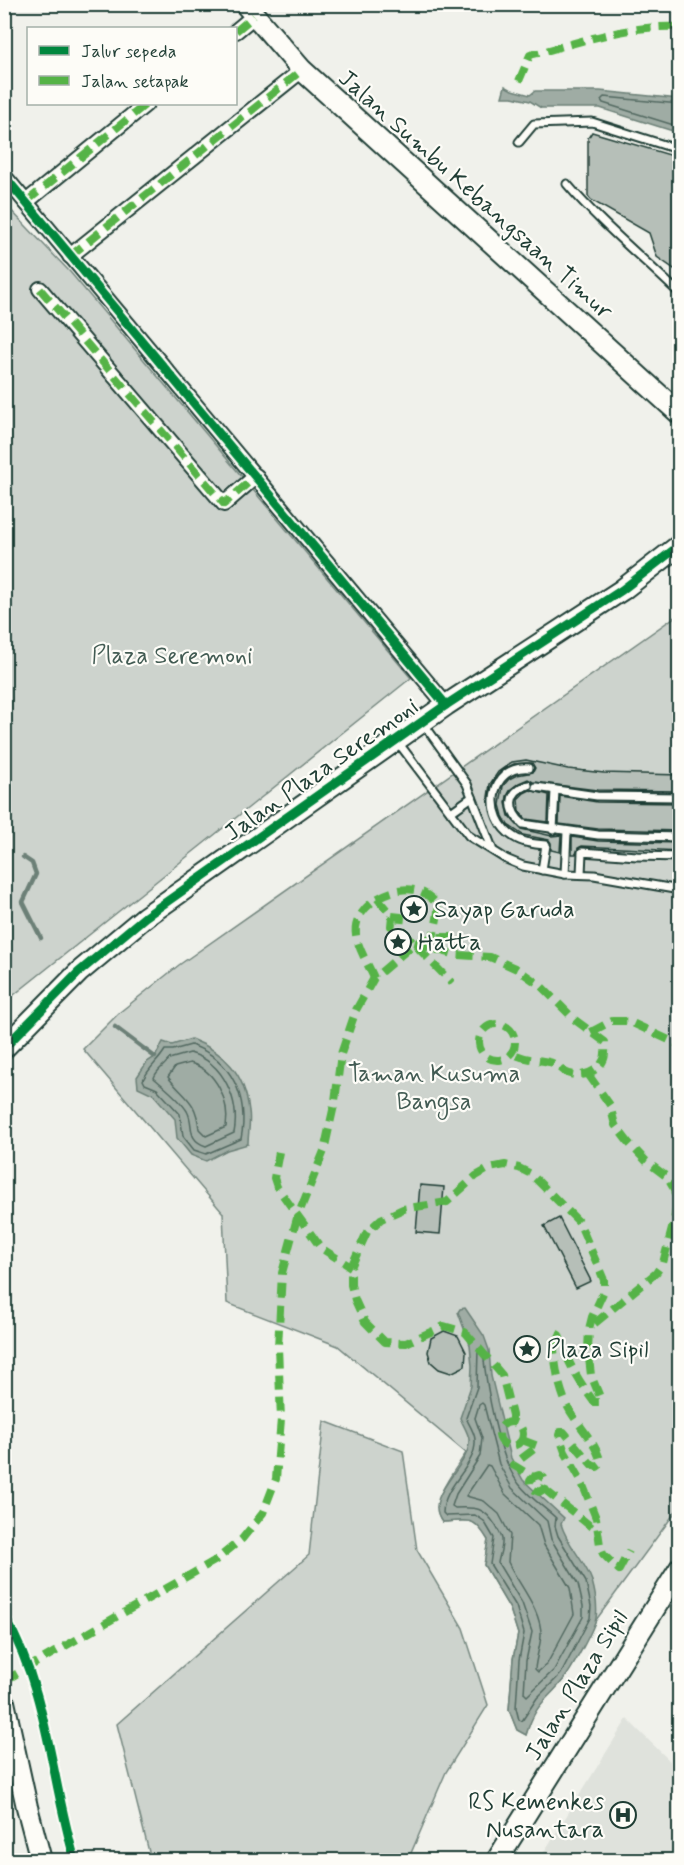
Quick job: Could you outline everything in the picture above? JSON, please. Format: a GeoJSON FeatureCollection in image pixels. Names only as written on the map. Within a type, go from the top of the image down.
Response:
{"type":"FeatureCollection","features":[{"type":"Feature","properties":{"kind":"street"},"geometry":{"type":"LineString","coordinates":[[237,30],[255,8]]}},
{"type":"Feature","properties":{"kind":"street","name":"Jalan Sumbu Kebangsaan Timur"},"geometry":{"type":"LineString","coordinates":[[255,8],[302,70],[680,414]]}},
{"type":"Feature","properties":{"kind":"street"},"geometry":{"type":"LineString","coordinates":[[70,256],[302,70]]}},
{"type":"Feature","properties":{"kind":"street"},"geometry":{"type":"LineString","coordinates":[[26,201],[145,105]]}},
{"type":"Feature","properties":{"kind":"street"},"geometry":{"type":"LineString","coordinates":[[4,177],[446,705]]}},
{"type":"Feature","properties":{"kind":"street"},"geometry":{"type":"LineString","coordinates":[[40,289],[224,504],[256,476]]}},
{"type":"Feature","properties":{"kind":"street","name":"Jalan Plaza Seremoni"},"geometry":{"type":"LineString","coordinates":[[4,1048],[79,972],[145,917],[446,705],[622,590],[680,545]]}},
{"type":"Feature","properties":{"kind":"street","name":"Jalan Plaza Sipil"},"geometry":{"type":"LineString","coordinates":[[496,1860],[680,1568]]}},
{"type":"Feature","properties":{"kind":"street"},"geometry":{"type":"LineString","coordinates":[[4,1702],[41,1860]]}},
{"type":"Feature","properties":{"kind":"lane"},"geometry":{"type":"LineString","coordinates":[[519,142],[534,124],[592,122],[680,150]]}},
{"type":"Feature","properties":{"kind":"lane"},"geometry":{"type":"LineString","coordinates":[[567,184],[591,213],[680,294]]}},
{"type":"Feature","properties":{"kind":"lane"},"geometry":{"type":"LineString","coordinates":[[422,722],[467,784],[492,849]]}},
{"type":"Feature","properties":{"kind":"lane"},"geometry":{"type":"LineString","coordinates":[[396,740],[469,836],[506,859],[523,867],[680,890]]}},
{"type":"Feature","properties":{"kind":"lane"},"geometry":{"type":"LineString","coordinates":[[529,768],[514,769],[504,775],[498,783],[494,797],[494,810],[498,822],[516,839],[546,845],[542,870]]}},
{"type":"Feature","properties":{"kind":"lane"},"geometry":{"type":"LineString","coordinates":[[680,797],[597,796],[532,786],[521,787],[515,793],[511,804],[514,816],[523,824],[553,830],[598,835],[680,837]]}},
{"type":"Feature","properties":{"kind":"lane"},"geometry":{"type":"LineString","coordinates":[[553,830],[555,790]]}},
{"type":"Feature","properties":{"kind":"lane"},"geometry":{"type":"LineString","coordinates":[[451,812],[472,797]]}},
{"type":"Feature","properties":{"kind":"lane"},"geometry":{"type":"LineString","coordinates":[[565,874],[567,832]]}},
{"type":"Feature","properties":{"kind":"lane"},"geometry":{"type":"LineString","coordinates":[[581,874],[582,852],[680,857]]}},
{"type":"Feature","properties":{"kind":"shaded area","name":"RS Kemenkes Nusantara"},"geometry":{"type":"Polygon","coordinates":[[[627,1719],[679,1770],[679,1860],[539,1860],[627,1719]]]}},
{"type":"Feature","properties":{"kind":"green space","name":"Plaza Seremoni"},"geometry":{"type":"Polygon","coordinates":[[[5,204],[70,272],[411,678],[5,1002],[5,204]]]}},
{"type":"Feature","properties":{"kind":"green space","name":"Taman Kusuma Bangsa"},"geometry":{"type":"Polygon","coordinates":[[[679,614],[679,1507],[596,1620],[565,1678],[542,1701],[532,1716],[526,1735],[517,1730],[509,1710],[513,1659],[518,1634],[510,1609],[484,1565],[488,1540],[474,1523],[469,1521],[442,1522],[438,1514],[440,1496],[444,1487],[466,1453],[338,1346],[227,1303],[223,1213],[83,1049],[120,1012],[179,965],[679,614]]]}},
{"type":"Feature","properties":{"kind":"green space"},"geometry":{"type":"Polygon","coordinates":[[[324,1421],[403,1451],[417,1550],[463,1628],[488,1705],[446,1772],[408,1860],[151,1860],[117,1724],[309,1555],[324,1421]]]}},
{"type":"Feature","properties":{"kind":"water"},"geometry":{"type":"Polygon","coordinates":[[[505,86],[530,95],[535,91],[600,91],[679,99],[679,133],[600,108],[541,108],[530,101],[502,97],[505,86]]]}},
{"type":"Feature","properties":{"kind":"water"},"geometry":{"type":"Polygon","coordinates":[[[191,1039],[214,1051],[238,1075],[247,1098],[250,1115],[248,1144],[227,1150],[206,1161],[191,1155],[177,1138],[175,1119],[153,1094],[138,1087],[137,1077],[147,1062],[155,1057],[163,1042],[172,1045],[191,1039]]]}},
{"type":"Feature","properties":{"kind":"water"},"geometry":{"type":"Polygon","coordinates":[[[465,1308],[484,1336],[489,1350],[491,1376],[511,1458],[523,1480],[564,1518],[561,1524],[564,1532],[589,1574],[596,1599],[595,1623],[577,1659],[557,1687],[537,1709],[526,1735],[517,1730],[509,1710],[513,1659],[518,1634],[510,1609],[484,1565],[488,1540],[474,1523],[469,1521],[442,1522],[437,1512],[442,1491],[468,1450],[467,1432],[460,1418],[471,1386],[472,1366],[470,1345],[458,1312],[465,1308]]]}},
{"type":"Feature","properties":{"kind":"building"},"geometry":{"type":"Polygon","coordinates":[[[592,132],[680,158],[680,273],[657,257],[649,233],[591,200],[588,196],[588,138],[592,132]]]}},
{"type":"Feature","properties":{"kind":"building"},"geometry":{"type":"Polygon","coordinates":[[[526,760],[568,769],[604,773],[680,775],[680,791],[597,790],[533,782],[528,779],[519,783],[511,789],[507,796],[509,816],[521,829],[552,836],[561,835],[560,852],[551,850],[549,840],[523,835],[508,825],[503,816],[500,805],[503,786],[517,775],[533,772],[535,768],[532,763],[514,764],[501,771],[489,793],[489,804],[488,797],[490,784],[498,772],[512,762],[526,760]]]}},
{"type":"Feature","properties":{"kind":"building"},"geometry":{"type":"Polygon","coordinates":[[[530,790],[549,795],[548,822],[526,819],[519,811],[518,799],[530,790]]]}},
{"type":"Feature","properties":{"kind":"building"},"geometry":{"type":"Polygon","coordinates":[[[560,796],[597,802],[680,803],[680,831],[598,829],[559,824],[560,796]]]}},
{"type":"Feature","properties":{"kind":"building"},"geometry":{"type":"Polygon","coordinates":[[[572,837],[598,841],[680,843],[680,851],[582,846],[578,848],[576,854],[572,854],[572,837]]]}},
{"type":"Feature","properties":{"kind":"building"},"geometry":{"type":"Polygon","coordinates":[[[420,1185],[444,1187],[440,1234],[416,1232],[420,1185]]]}},
{"type":"Feature","properties":{"kind":"building"},"geometry":{"type":"Polygon","coordinates":[[[559,1218],[591,1281],[576,1288],[544,1226],[559,1218]]]}},
{"type":"Feature","properties":{"kind":"building"},"geometry":{"type":"Polygon","coordinates":[[[444,1331],[458,1336],[466,1352],[465,1366],[451,1373],[439,1369],[431,1362],[428,1352],[431,1338],[444,1331]]]}},
{"type":"Feature","properties":{"kind":"waterway"},"geometry":{"type":"LineString","coordinates":[[23,857],[32,863],[36,874],[23,902],[41,938]]}},
{"type":"Feature","properties":{"kind":"waterway"},"geometry":{"type":"LineString","coordinates":[[115,1027],[155,1057]]}},
{"type":"Feature","properties":{"kind":"marked path"},"geometry":{"type":"LineString","coordinates":[[237,30],[254,16]]}},
{"type":"Feature","properties":{"kind":"marked path"},"geometry":{"type":"LineString","coordinates":[[519,81],[530,55],[623,31],[680,27]]}},
{"type":"Feature","properties":{"kind":"marked path"},"geometry":{"type":"LineString","coordinates":[[70,256],[302,70]]}},
{"type":"Feature","properties":{"kind":"marked path"},"geometry":{"type":"LineString","coordinates":[[26,202],[145,105]]}},
{"type":"Feature","properties":{"kind":"marked path"},"geometry":{"type":"LineString","coordinates":[[40,289],[224,504],[256,476]]}},
{"type":"Feature","properties":{"kind":"marked path"},"geometry":{"type":"LineString","coordinates":[[374,978],[356,935],[361,914],[369,904],[380,897],[404,889],[416,890],[427,895],[438,909],[433,937]]}},
{"type":"Feature","properties":{"kind":"marked path"},"geometry":{"type":"LineString","coordinates":[[377,898],[392,916],[391,926],[400,927]]}},
{"type":"Feature","properties":{"kind":"marked path"},"geometry":{"type":"LineString","coordinates":[[392,916],[401,917],[400,927],[452,983]]}},
{"type":"Feature","properties":{"kind":"marked path"},"geometry":{"type":"LineString","coordinates":[[4,1681],[216,1560],[242,1539],[263,1513],[276,1479],[281,1419],[278,1347],[282,1273],[297,1218],[324,1151],[335,1101],[341,1054],[356,1010],[374,978],[414,944],[433,937],[465,937]]}},
{"type":"Feature","properties":{"kind":"marked path"},"geometry":{"type":"LineString","coordinates":[[414,944],[457,955],[490,957],[517,969],[540,985],[575,1020],[605,1042],[603,1061],[596,1069],[581,1075],[570,1074],[551,1063],[512,1053]]}},
{"type":"Feature","properties":{"kind":"marked path"},"geometry":{"type":"LineString","coordinates":[[591,1032],[612,1021],[628,1021],[680,1045]]}},
{"type":"Feature","properties":{"kind":"marked path"},"geometry":{"type":"LineString","coordinates":[[497,1024],[509,1030],[515,1042],[509,1054],[497,1060],[485,1054],[479,1042],[485,1030],[497,1024]]}},
{"type":"Feature","properties":{"kind":"marked path"},"geometry":{"type":"LineString","coordinates":[[588,1074],[610,1105],[615,1125],[628,1142],[646,1161],[667,1177],[674,1189],[677,1204],[663,1263],[656,1273],[589,1328]]}},
{"type":"Feature","properties":{"kind":"marked path"},"geometry":{"type":"LineString","coordinates":[[279,1152],[274,1178],[277,1187],[321,1248],[351,1267]]}},
{"type":"Feature","properties":{"kind":"marked path"},"geometry":{"type":"LineString","coordinates":[[512,1422],[502,1375],[465,1332],[444,1326],[406,1343],[385,1342],[365,1322],[351,1285],[351,1267],[367,1232],[381,1219],[403,1209],[447,1202],[476,1176],[490,1168],[505,1165],[531,1174],[579,1222],[604,1280],[604,1291],[589,1329],[588,1350],[591,1375],[600,1402],[594,1402],[588,1394],[569,1361],[559,1335],[555,1333],[553,1335],[560,1387],[570,1411],[591,1440],[601,1464],[597,1467],[592,1465],[564,1432],[560,1432],[559,1435],[596,1518],[603,1554],[619,1570],[629,1551]]}},
{"type":"Feature","properties":{"kind":"marked path"},"geometry":{"type":"LineString","coordinates":[[511,1422],[520,1425],[523,1434],[520,1443],[511,1446],[502,1443],[499,1434],[502,1425],[511,1422]]}},
{"type":"Feature","properties":{"kind":"marked path"},"geometry":{"type":"LineString","coordinates":[[522,1440],[538,1446],[513,1465],[533,1477],[539,1475],[544,1478],[546,1484],[544,1489],[539,1492],[532,1488],[530,1481],[533,1477]]}},
{"type":"Feature","properties":{"kind":"marked path"},"geometry":{"type":"LineString","coordinates":[[544,1489],[599,1533]]}},
{"type":"Feature","properties":{"kind":"cycle path"},"geometry":{"type":"LineString","coordinates":[[4,176],[446,705]]}},
{"type":"Feature","properties":{"kind":"cycle path"},"geometry":{"type":"LineString","coordinates":[[4,1048],[79,972],[145,917],[446,705],[622,590],[680,545]]}},
{"type":"Feature","properties":{"kind":"cycle path"},"geometry":{"type":"LineString","coordinates":[[4,1615],[19,1645],[40,1705],[75,1860]]}},
{"type":"Feature","properties":{"kind":"place","name":"Sayap Garuda"},"geometry":{"type":"Point","coordinates":[414,909]}},
{"type":"Feature","properties":{"kind":"place","name":"Hatta"},"geometry":{"type":"Point","coordinates":[398,942]}},
{"type":"Feature","properties":{"kind":"place","name":"Plaza Sipil"},"geometry":{"type":"Point","coordinates":[527,1349]}},
{"type":"Feature","properties":{"kind":"place","name":"RS Kemenkes Nusantara"},"geometry":{"type":"Point","coordinates":[623,1815]}}]}
